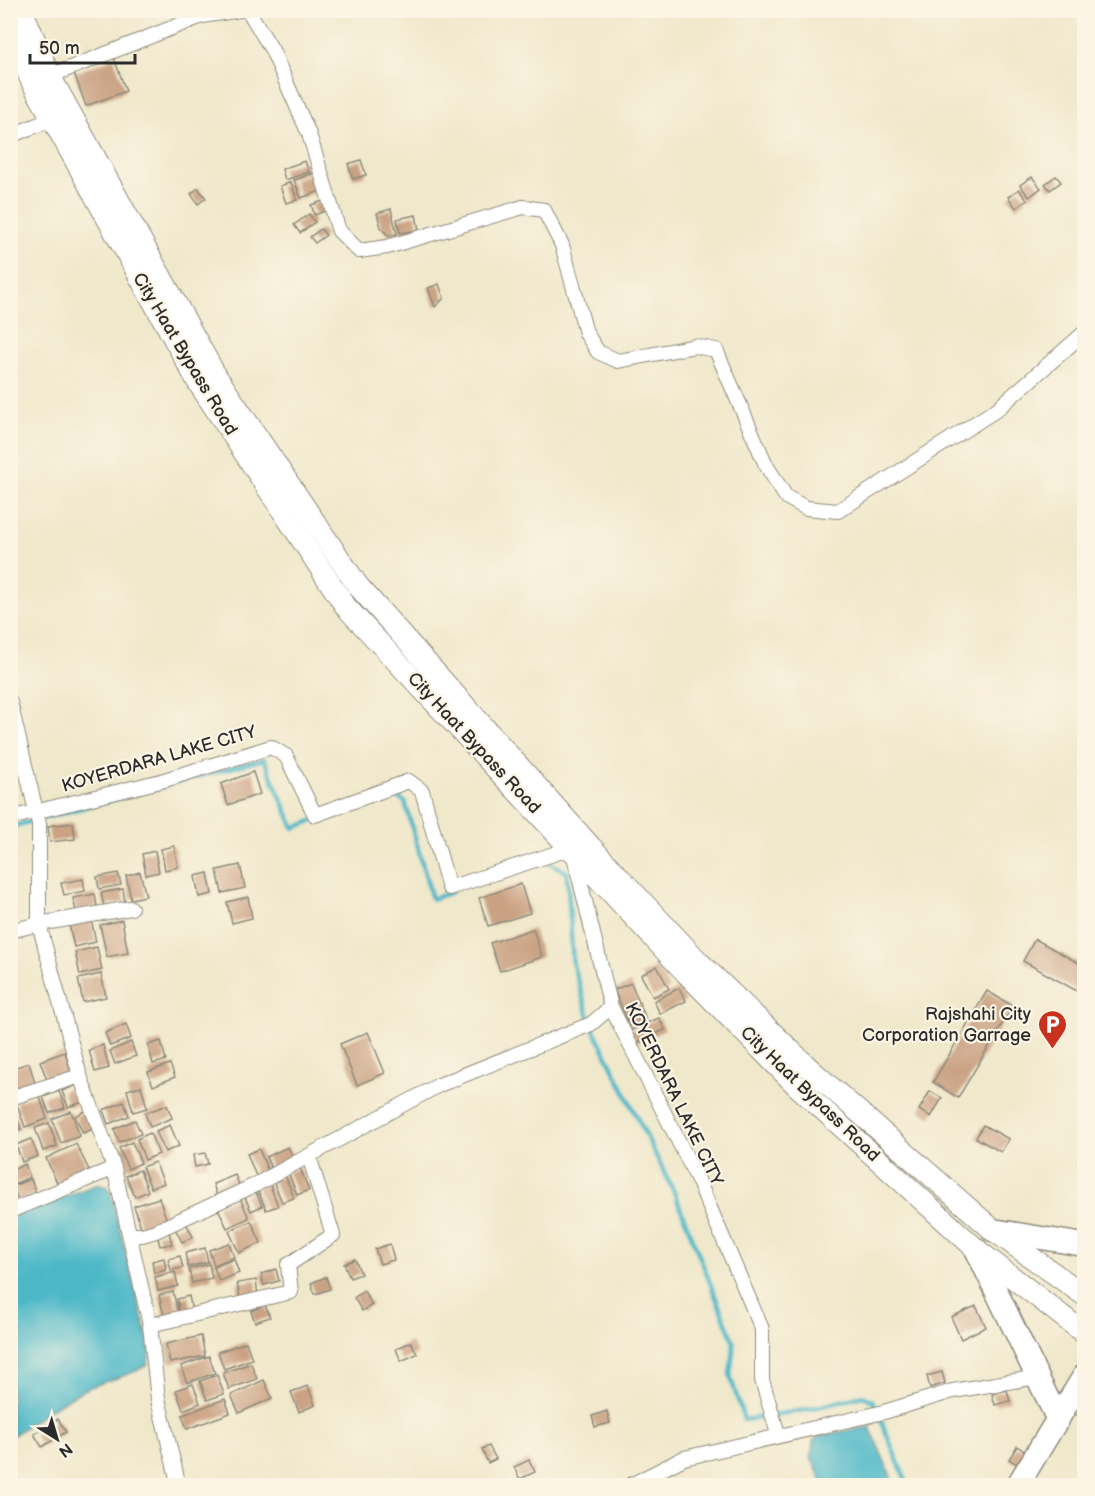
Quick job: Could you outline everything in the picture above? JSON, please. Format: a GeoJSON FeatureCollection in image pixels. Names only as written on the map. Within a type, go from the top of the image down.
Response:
{"type":"FeatureCollection","features":[{"type":"Feature","properties":{"kind":"highway"},"geometry":{"type":"LineString","coordinates":[[993,1230],[1084,1245]]}},
{"type":"Feature","properties":{"kind":"highway"},"geometry":{"type":"LineString","coordinates":[[976,1249],[1058,1420]]}},
{"type":"Feature","properties":{"kind":"highway"},"geometry":{"type":"LineString","coordinates":[[1017,1485],[1084,1376]]}},
{"type":"Feature","properties":{"kind":"main road","name":"City Haat Bypass Road"},"geometry":{"type":"LineString","coordinates":[[22,10],[216,376],[358,586],[606,864],[699,962],[811,1070],[993,1230],[1084,1295]]}},
{"type":"Feature","properties":{"kind":"main road","name":"City Haat Bypass Road"},"geometry":{"type":"LineString","coordinates":[[10,34],[52,119],[199,384],[346,607],[686,973],[796,1085],[976,1249],[1084,1334]]}},
{"type":"Feature","properties":{"kind":"street"},"geometry":{"type":"LineString","coordinates":[[32,10],[55,74],[202,16],[240,10]]}},
{"type":"Feature","properties":{"kind":"street"},"geometry":{"type":"LineString","coordinates":[[248,10],[272,50],[309,134],[339,231],[359,251],[387,247],[523,207],[544,210],[562,245],[586,333],[598,352],[618,361],[695,346],[716,350],[766,465],[786,497],[806,508],[838,511],[996,411],[1084,333]]}},
{"type":"Feature","properties":{"kind":"street"},"geometry":{"type":"LineString","coordinates":[[10,136],[52,119]]}},
{"type":"Feature","properties":{"kind":"street"},"geometry":{"type":"LineString","coordinates":[[10,702],[37,816],[39,924],[80,1076],[114,1168],[150,1325],[158,1399],[179,1485]]}},
{"type":"Feature","properties":{"kind":"street","name":"KOYERDARA LAKE CITY"},"geometry":{"type":"LineString","coordinates":[[10,818],[37,816],[271,747],[286,756],[315,815],[409,781],[422,791],[449,888],[572,848],[611,1007],[698,1180],[762,1329],[762,1380],[778,1434]]}},
{"type":"Feature","properties":{"kind":"street"},"geometry":{"type":"LineString","coordinates":[[10,931],[131,908]]}},
{"type":"Feature","properties":{"kind":"street"},"geometry":{"type":"LineString","coordinates":[[130,1235],[142,1235],[156,1231],[255,1185],[439,1085],[591,1024],[611,1007]]}},
{"type":"Feature","properties":{"kind":"street"},"geometry":{"type":"LineString","coordinates":[[10,1098],[80,1076]]}},
{"type":"Feature","properties":{"kind":"street"},"geometry":{"type":"LineString","coordinates":[[150,1325],[291,1292],[288,1265],[333,1235],[309,1156]]}},
{"type":"Feature","properties":{"kind":"street"},"geometry":{"type":"LineString","coordinates":[[10,1211],[114,1168]]}},
{"type":"Feature","properties":{"kind":"street"},"geometry":{"type":"LineString","coordinates":[[629,1485],[684,1458],[778,1434],[877,1413],[953,1392],[1038,1377]]}},
{"type":"Feature","properties":{"kind":"water"},"geometry":{"type":"Polygon","coordinates":[[[98,1184],[108,1187],[110,1191],[148,1339],[150,1354],[147,1365],[76,1394],[11,1437],[11,1217],[98,1184]]]}},
{"type":"Feature","properties":{"kind":"water"},"geometry":{"type":"Polygon","coordinates":[[[870,1427],[893,1481],[891,1485],[824,1485],[811,1458],[813,1441],[822,1435],[870,1427]]]}},
{"type":"Feature","properties":{"kind":"building"},"geometry":{"type":"Polygon","coordinates":[[[114,58],[126,91],[86,106],[74,73],[114,58]]]}},
{"type":"Feature","properties":{"kind":"building"},"geometry":{"type":"Polygon","coordinates":[[[361,160],[366,175],[353,179],[348,164],[361,160]]]}},
{"type":"Feature","properties":{"kind":"building"},"geometry":{"type":"Polygon","coordinates":[[[305,161],[309,172],[285,180],[282,169],[305,161]]]}},
{"type":"Feature","properties":{"kind":"building"},"geometry":{"type":"Polygon","coordinates":[[[316,172],[323,190],[301,198],[294,180],[316,172]]]}},
{"type":"Feature","properties":{"kind":"building"},"geometry":{"type":"Polygon","coordinates":[[[1056,176],[1061,182],[1050,190],[1045,184],[1056,176]]]}},
{"type":"Feature","properties":{"kind":"building"},"geometry":{"type":"Polygon","coordinates":[[[1032,177],[1041,188],[1029,197],[1020,185],[1032,177]]]}},
{"type":"Feature","properties":{"kind":"building"},"geometry":{"type":"Polygon","coordinates":[[[291,182],[297,200],[286,203],[280,186],[291,182]]]}},
{"type":"Feature","properties":{"kind":"building"},"geometry":{"type":"Polygon","coordinates":[[[198,188],[206,198],[198,204],[191,194],[198,188]]]}},
{"type":"Feature","properties":{"kind":"building"},"geometry":{"type":"Polygon","coordinates":[[[1019,189],[1027,200],[1016,208],[1008,197],[1019,189]]]}},
{"type":"Feature","properties":{"kind":"building"},"geometry":{"type":"Polygon","coordinates":[[[323,201],[327,210],[315,215],[311,205],[323,201]]]}},
{"type":"Feature","properties":{"kind":"building"},"geometry":{"type":"Polygon","coordinates":[[[391,209],[397,234],[389,236],[381,228],[377,213],[391,209]]]}},
{"type":"Feature","properties":{"kind":"building"},"geometry":{"type":"Polygon","coordinates":[[[309,214],[315,222],[300,233],[294,225],[309,214]]]}},
{"type":"Feature","properties":{"kind":"building"},"geometry":{"type":"Polygon","coordinates":[[[416,215],[419,230],[400,233],[397,219],[416,215]]]}},
{"type":"Feature","properties":{"kind":"building"},"geometry":{"type":"Polygon","coordinates":[[[321,229],[326,235],[315,243],[310,237],[321,229]]]}},
{"type":"Feature","properties":{"kind":"building"},"geometry":{"type":"Polygon","coordinates":[[[439,284],[444,298],[435,307],[428,288],[439,284]]]}},
{"type":"Feature","properties":{"kind":"building"},"geometry":{"type":"Polygon","coordinates":[[[253,772],[260,794],[228,805],[221,784],[253,772]]]}},
{"type":"Feature","properties":{"kind":"building"},"geometry":{"type":"Polygon","coordinates":[[[73,823],[75,839],[50,842],[48,826],[73,823]]]}},
{"type":"Feature","properties":{"kind":"building"},"geometry":{"type":"Polygon","coordinates":[[[174,846],[178,867],[165,870],[161,849],[174,846]]]}},
{"type":"Feature","properties":{"kind":"building"},"geometry":{"type":"Polygon","coordinates":[[[155,851],[159,872],[146,875],[142,854],[155,851]]]}},
{"type":"Feature","properties":{"kind":"building"},"geometry":{"type":"Polygon","coordinates":[[[240,865],[245,888],[222,893],[217,870],[240,865]]]}},
{"type":"Feature","properties":{"kind":"building"},"geometry":{"type":"Polygon","coordinates":[[[140,872],[146,896],[131,899],[126,876],[140,872]]]}},
{"type":"Feature","properties":{"kind":"building"},"geometry":{"type":"Polygon","coordinates":[[[118,873],[121,885],[99,889],[97,877],[118,873]]]}},
{"type":"Feature","properties":{"kind":"building"},"geometry":{"type":"Polygon","coordinates":[[[208,873],[212,894],[199,897],[195,876],[208,873]]]}},
{"type":"Feature","properties":{"kind":"building"},"geometry":{"type":"Polygon","coordinates":[[[83,879],[85,891],[64,895],[61,883],[83,879]]]}},
{"type":"Feature","properties":{"kind":"building"},"geometry":{"type":"Polygon","coordinates":[[[521,884],[530,913],[488,926],[479,898],[521,884]]]}},
{"type":"Feature","properties":{"kind":"building"},"geometry":{"type":"Polygon","coordinates":[[[123,889],[125,902],[104,906],[101,893],[123,889]]]}},
{"type":"Feature","properties":{"kind":"building"},"geometry":{"type":"Polygon","coordinates":[[[95,894],[97,907],[76,911],[73,898],[95,894]]]}},
{"type":"Feature","properties":{"kind":"building"},"geometry":{"type":"Polygon","coordinates":[[[248,897],[252,918],[232,923],[227,902],[248,897]]]}},
{"type":"Feature","properties":{"kind":"building"},"geometry":{"type":"Polygon","coordinates":[[[91,919],[96,942],[74,947],[69,925],[91,919]]]}},
{"type":"Feature","properties":{"kind":"building"},"geometry":{"type":"Polygon","coordinates":[[[122,920],[128,953],[107,957],[100,925],[122,920]]]}},
{"type":"Feature","properties":{"kind":"building"},"geometry":{"type":"Polygon","coordinates":[[[533,929],[542,957],[500,971],[490,943],[533,929]]]}},
{"type":"Feature","properties":{"kind":"building"},"geometry":{"type":"Polygon","coordinates":[[[1035,939],[1084,966],[1084,995],[1023,961],[1035,939]]]}},
{"type":"Feature","properties":{"kind":"building"},"geometry":{"type":"Polygon","coordinates":[[[97,947],[102,970],[80,975],[75,952],[97,947]]]}},
{"type":"Feature","properties":{"kind":"building"},"geometry":{"type":"Polygon","coordinates":[[[657,966],[669,989],[653,997],[641,975],[657,966]]]}},
{"type":"Feature","properties":{"kind":"building"},"geometry":{"type":"Polygon","coordinates":[[[101,974],[106,997],[83,1002],[78,979],[101,974]]]}},
{"type":"Feature","properties":{"kind":"building"},"geometry":{"type":"Polygon","coordinates":[[[631,983],[646,1019],[630,1026],[614,990],[631,983]]]}},
{"type":"Feature","properties":{"kind":"building"},"geometry":{"type":"Polygon","coordinates":[[[679,988],[686,1001],[660,1014],[654,1001],[679,988]]]}},
{"type":"Feature","properties":{"kind":"building"},"geometry":{"type":"Polygon","coordinates":[[[987,991],[1013,1006],[958,1098],[933,1082],[987,991]]]}},
{"type":"Feature","properties":{"kind":"building"},"geometry":{"type":"Polygon","coordinates":[[[659,1018],[665,1030],[636,1043],[631,1030],[659,1018]]]}},
{"type":"Feature","properties":{"kind":"building"},"geometry":{"type":"Polygon","coordinates":[[[126,1024],[131,1038],[110,1046],[105,1033],[126,1024]]]}},
{"type":"Feature","properties":{"kind":"building"},"geometry":{"type":"Polygon","coordinates":[[[368,1032],[385,1073],[357,1085],[340,1044],[368,1032]]]}},
{"type":"Feature","properties":{"kind":"building"},"geometry":{"type":"Polygon","coordinates":[[[161,1041],[166,1060],[153,1064],[148,1045],[161,1041]]]}},
{"type":"Feature","properties":{"kind":"building"},"geometry":{"type":"Polygon","coordinates":[[[131,1042],[136,1056],[115,1064],[110,1051],[131,1042]]]}},
{"type":"Feature","properties":{"kind":"building"},"geometry":{"type":"Polygon","coordinates":[[[103,1045],[109,1068],[95,1072],[89,1050],[103,1045]]]}},
{"type":"Feature","properties":{"kind":"building"},"geometry":{"type":"Polygon","coordinates":[[[65,1052],[71,1072],[47,1080],[40,1061],[65,1052]]]}},
{"type":"Feature","properties":{"kind":"building"},"geometry":{"type":"Polygon","coordinates":[[[29,1063],[35,1083],[10,1091],[10,1069],[29,1063]]]}},
{"type":"Feature","properties":{"kind":"building"},"geometry":{"type":"Polygon","coordinates":[[[170,1064],[175,1077],[153,1086],[148,1072],[170,1064]]]}},
{"type":"Feature","properties":{"kind":"building"},"geometry":{"type":"Polygon","coordinates":[[[77,1085],[83,1102],[68,1107],[62,1091],[77,1085]]]}},
{"type":"Feature","properties":{"kind":"building"},"geometry":{"type":"Polygon","coordinates":[[[141,1086],[147,1108],[133,1112],[127,1090],[141,1086]]]}},
{"type":"Feature","properties":{"kind":"building"},"geometry":{"type":"Polygon","coordinates":[[[59,1091],[65,1108],[49,1113],[43,1097],[59,1091]]]}},
{"type":"Feature","properties":{"kind":"building"},"geometry":{"type":"Polygon","coordinates":[[[930,1091],[942,1098],[931,1117],[919,1110],[930,1091]]]}},
{"type":"Feature","properties":{"kind":"building"},"geometry":{"type":"Polygon","coordinates":[[[39,1094],[47,1119],[25,1127],[16,1102],[39,1094]]]}},
{"type":"Feature","properties":{"kind":"building"},"geometry":{"type":"Polygon","coordinates":[[[10,1101],[21,1129],[10,1133],[10,1101]]]}},
{"type":"Feature","properties":{"kind":"building"},"geometry":{"type":"Polygon","coordinates":[[[124,1102],[129,1116],[108,1124],[103,1110],[124,1102]]]}},
{"type":"Feature","properties":{"kind":"building"},"geometry":{"type":"Polygon","coordinates":[[[167,1105],[172,1118],[150,1127],[145,1113],[167,1105]]]}},
{"type":"Feature","properties":{"kind":"building"},"geometry":{"type":"Polygon","coordinates":[[[87,1110],[95,1128],[83,1133],[75,1116],[87,1110]]]}},
{"type":"Feature","properties":{"kind":"building"},"geometry":{"type":"Polygon","coordinates":[[[71,1111],[80,1136],[61,1143],[52,1119],[71,1111]]]}},
{"type":"Feature","properties":{"kind":"building"},"geometry":{"type":"Polygon","coordinates":[[[135,1120],[141,1134],[119,1142],[114,1129],[135,1120]]]}},
{"type":"Feature","properties":{"kind":"building"},"geometry":{"type":"Polygon","coordinates":[[[49,1123],[57,1146],[43,1151],[35,1128],[49,1123]]]}},
{"type":"Feature","properties":{"kind":"building"},"geometry":{"type":"Polygon","coordinates":[[[170,1125],[179,1146],[165,1152],[156,1131],[170,1125]]]}},
{"type":"Feature","properties":{"kind":"building"},"geometry":{"type":"Polygon","coordinates":[[[983,1125],[1009,1139],[1001,1152],[976,1138],[983,1125]]]}},
{"type":"Feature","properties":{"kind":"building"},"geometry":{"type":"Polygon","coordinates":[[[150,1133],[159,1154],[145,1160],[137,1139],[150,1133]]]}},
{"type":"Feature","properties":{"kind":"building"},"geometry":{"type":"Polygon","coordinates":[[[31,1139],[38,1156],[22,1162],[16,1145],[31,1139]]]}},
{"type":"Feature","properties":{"kind":"building"},"geometry":{"type":"Polygon","coordinates":[[[132,1142],[141,1163],[128,1169],[119,1148],[132,1142]]]}},
{"type":"Feature","properties":{"kind":"building"},"geometry":{"type":"Polygon","coordinates":[[[76,1144],[89,1170],[58,1185],[46,1158],[76,1144]]]}},
{"type":"Feature","properties":{"kind":"building"},"geometry":{"type":"Polygon","coordinates":[[[288,1147],[294,1159],[271,1168],[266,1157],[288,1147]]]}},
{"type":"Feature","properties":{"kind":"building"},"geometry":{"type":"Polygon","coordinates":[[[259,1149],[268,1171],[256,1176],[247,1154],[259,1149]]]}},
{"type":"Feature","properties":{"kind":"building"},"geometry":{"type":"Polygon","coordinates":[[[205,1153],[208,1164],[195,1167],[193,1155],[205,1153]]]}},
{"type":"Feature","properties":{"kind":"building"},"geometry":{"type":"Polygon","coordinates":[[[155,1162],[164,1183],[151,1188],[142,1167],[155,1162]]]}},
{"type":"Feature","properties":{"kind":"building"},"geometry":{"type":"Polygon","coordinates":[[[25,1164],[30,1177],[10,1186],[10,1171],[25,1164]]]}},
{"type":"Feature","properties":{"kind":"building"},"geometry":{"type":"Polygon","coordinates":[[[300,1168],[309,1190],[297,1195],[288,1172],[300,1168]]]}},
{"type":"Feature","properties":{"kind":"building"},"geometry":{"type":"Polygon","coordinates":[[[140,1170],[148,1191],[135,1197],[126,1176],[140,1170]]]}},
{"type":"Feature","properties":{"kind":"building"},"geometry":{"type":"Polygon","coordinates":[[[235,1175],[240,1187],[217,1196],[213,1184],[235,1175]]]}},
{"type":"Feature","properties":{"kind":"building"},"geometry":{"type":"Polygon","coordinates":[[[285,1175],[294,1198],[282,1202],[273,1180],[285,1175]]]}},
{"type":"Feature","properties":{"kind":"building"},"geometry":{"type":"Polygon","coordinates":[[[31,1179],[36,1194],[18,1201],[13,1186],[31,1179]]]}},
{"type":"Feature","properties":{"kind":"building"},"geometry":{"type":"Polygon","coordinates":[[[269,1183],[278,1206],[266,1210],[257,1188],[269,1183]]]}},
{"type":"Feature","properties":{"kind":"building"},"geometry":{"type":"Polygon","coordinates":[[[255,1190],[262,1206],[251,1211],[244,1195],[255,1190]]]}},
{"type":"Feature","properties":{"kind":"building"},"geometry":{"type":"Polygon","coordinates":[[[239,1196],[249,1218],[227,1228],[217,1206],[239,1196]]]}},
{"type":"Feature","properties":{"kind":"building"},"geometry":{"type":"Polygon","coordinates":[[[159,1198],[167,1221],[142,1230],[134,1206],[159,1198]]]}},
{"type":"Feature","properties":{"kind":"building"},"geometry":{"type":"Polygon","coordinates":[[[251,1221],[261,1243],[239,1253],[229,1231],[251,1221]]]}},
{"type":"Feature","properties":{"kind":"building"},"geometry":{"type":"Polygon","coordinates":[[[186,1223],[193,1237],[182,1242],[175,1228],[186,1223]]]}},
{"type":"Feature","properties":{"kind":"building"},"geometry":{"type":"Polygon","coordinates":[[[169,1232],[172,1244],[160,1246],[157,1234],[169,1232]]]}},
{"type":"Feature","properties":{"kind":"building"},"geometry":{"type":"Polygon","coordinates":[[[229,1243],[234,1257],[214,1265],[209,1250],[229,1243]]]}},
{"type":"Feature","properties":{"kind":"building"},"geometry":{"type":"Polygon","coordinates":[[[390,1244],[394,1260],[380,1264],[375,1249],[390,1244]]]}},
{"type":"Feature","properties":{"kind":"building"},"geometry":{"type":"Polygon","coordinates":[[[205,1248],[208,1262],[188,1267],[185,1253],[205,1248]]]}},
{"type":"Feature","properties":{"kind":"building"},"geometry":{"type":"Polygon","coordinates":[[[180,1256],[183,1268],[171,1270],[168,1259],[180,1256]]]}},
{"type":"Feature","properties":{"kind":"building"},"geometry":{"type":"Polygon","coordinates":[[[164,1258],[166,1270],[154,1273],[152,1261],[164,1258]]]}},
{"type":"Feature","properties":{"kind":"building"},"geometry":{"type":"Polygon","coordinates":[[[234,1259],[239,1273],[219,1281],[214,1267],[234,1259]]]}},
{"type":"Feature","properties":{"kind":"building"},"geometry":{"type":"Polygon","coordinates":[[[355,1259],[361,1274],[350,1278],[344,1264],[355,1259]]]}},
{"type":"Feature","properties":{"kind":"building"},"geometry":{"type":"Polygon","coordinates":[[[209,1264],[212,1278],[192,1283],[189,1269],[209,1264]]]}},
{"type":"Feature","properties":{"kind":"building"},"geometry":{"type":"Polygon","coordinates":[[[276,1269],[279,1281],[264,1285],[261,1274],[276,1269]]]}},
{"type":"Feature","properties":{"kind":"building"},"geometry":{"type":"Polygon","coordinates":[[[175,1272],[178,1286],[158,1291],[155,1277],[175,1272]]]}},
{"type":"Feature","properties":{"kind":"building"},"geometry":{"type":"Polygon","coordinates":[[[326,1277],[330,1289],[315,1294],[311,1283],[326,1277]]]}},
{"type":"Feature","properties":{"kind":"building"},"geometry":{"type":"Polygon","coordinates":[[[256,1280],[258,1296],[240,1299],[237,1283],[256,1280]]]}},
{"type":"Feature","properties":{"kind":"building"},"geometry":{"type":"Polygon","coordinates":[[[364,1291],[372,1305],[362,1311],[354,1298],[364,1291]]]}},
{"type":"Feature","properties":{"kind":"building"},"geometry":{"type":"Polygon","coordinates":[[[173,1292],[179,1316],[165,1320],[159,1295],[173,1292]]]}},
{"type":"Feature","properties":{"kind":"building"},"geometry":{"type":"Polygon","coordinates":[[[189,1296],[192,1311],[180,1314],[177,1299],[189,1296]]]}},
{"type":"Feature","properties":{"kind":"building"},"geometry":{"type":"Polygon","coordinates":[[[265,1305],[270,1317],[255,1322],[251,1311],[265,1305]]]}},
{"type":"Feature","properties":{"kind":"building"},"geometry":{"type":"Polygon","coordinates":[[[976,1306],[986,1327],[961,1339],[951,1317],[976,1306]]]}},
{"type":"Feature","properties":{"kind":"building"},"geometry":{"type":"Polygon","coordinates":[[[201,1336],[205,1356],[170,1363],[166,1344],[201,1336]]]}},
{"type":"Feature","properties":{"kind":"building"},"geometry":{"type":"Polygon","coordinates":[[[246,1342],[252,1359],[224,1369],[218,1352],[246,1342]]]}},
{"type":"Feature","properties":{"kind":"building"},"geometry":{"type":"Polygon","coordinates":[[[411,1342],[417,1354],[401,1361],[396,1349],[411,1342]]]}},
{"type":"Feature","properties":{"kind":"building"},"geometry":{"type":"Polygon","coordinates":[[[209,1356],[215,1373],[187,1383],[181,1366],[209,1356]]]}},
{"type":"Feature","properties":{"kind":"building"},"geometry":{"type":"Polygon","coordinates":[[[251,1363],[257,1379],[229,1389],[223,1373],[251,1363]]]}},
{"type":"Feature","properties":{"kind":"building"},"geometry":{"type":"Polygon","coordinates":[[[942,1372],[945,1383],[930,1388],[927,1376],[942,1372]]]}},
{"type":"Feature","properties":{"kind":"building"},"geometry":{"type":"Polygon","coordinates":[[[217,1375],[224,1394],[207,1400],[200,1381],[217,1375]]]}},
{"type":"Feature","properties":{"kind":"building"},"geometry":{"type":"Polygon","coordinates":[[[264,1380],[272,1398],[239,1413],[231,1395],[264,1380]]]}},
{"type":"Feature","properties":{"kind":"building"},"geometry":{"type":"Polygon","coordinates":[[[193,1384],[200,1403],[183,1410],[176,1390],[193,1384]]]}},
{"type":"Feature","properties":{"kind":"building"},"geometry":{"type":"Polygon","coordinates":[[[308,1386],[315,1405],[299,1412],[291,1392],[308,1386]]]}},
{"type":"Feature","properties":{"kind":"building"},"geometry":{"type":"Polygon","coordinates":[[[1007,1390],[1010,1401],[995,1405],[992,1394],[1007,1390]]]}},
{"type":"Feature","properties":{"kind":"building"},"geometry":{"type":"Polygon","coordinates":[[[225,1399],[230,1413],[187,1429],[182,1415],[225,1399]]]}},
{"type":"Feature","properties":{"kind":"building"},"geometry":{"type":"Polygon","coordinates":[[[1082,1401],[1084,1402],[1084,1413],[1081,1418],[1074,1413],[1082,1401]]]}},
{"type":"Feature","properties":{"kind":"building"},"geometry":{"type":"Polygon","coordinates":[[[607,1411],[610,1423],[595,1427],[592,1416],[607,1411]]]}},
{"type":"Feature","properties":{"kind":"building"},"geometry":{"type":"Polygon","coordinates":[[[58,1419],[66,1432],[42,1447],[34,1434],[58,1419]]]}},
{"type":"Feature","properties":{"kind":"building"},"geometry":{"type":"Polygon","coordinates":[[[489,1446],[496,1459],[488,1463],[482,1449],[489,1446]]]}},
{"type":"Feature","properties":{"kind":"building"},"geometry":{"type":"Polygon","coordinates":[[[1017,1446],[1027,1453],[1018,1465],[1009,1459],[1017,1446]]]}},
{"type":"Feature","properties":{"kind":"building"},"geometry":{"type":"Polygon","coordinates":[[[529,1460],[535,1472],[520,1479],[514,1467],[529,1460]]]}},
{"type":"Feature","properties":{"kind":"waterway"},"geometry":{"type":"LineString","coordinates":[[10,827],[264,759],[294,828],[317,819]]}},
{"type":"Feature","properties":{"kind":"waterway"},"geometry":{"type":"LineString","coordinates":[[389,791],[405,802],[432,899],[452,892]]}},
{"type":"Feature","properties":{"kind":"waterway"},"geometry":{"type":"LineString","coordinates":[[546,861],[567,872],[573,965],[591,1024],[674,1192],[734,1343],[730,1375],[744,1420],[805,1410],[863,1396],[873,1401],[908,1486]]}},
{"type":"Feature","properties":{"kind":"place","name":"Rajshahi City Corporation Garrage"},"geometry":{"type":"Point","coordinates":[1052,1050]}}]}
